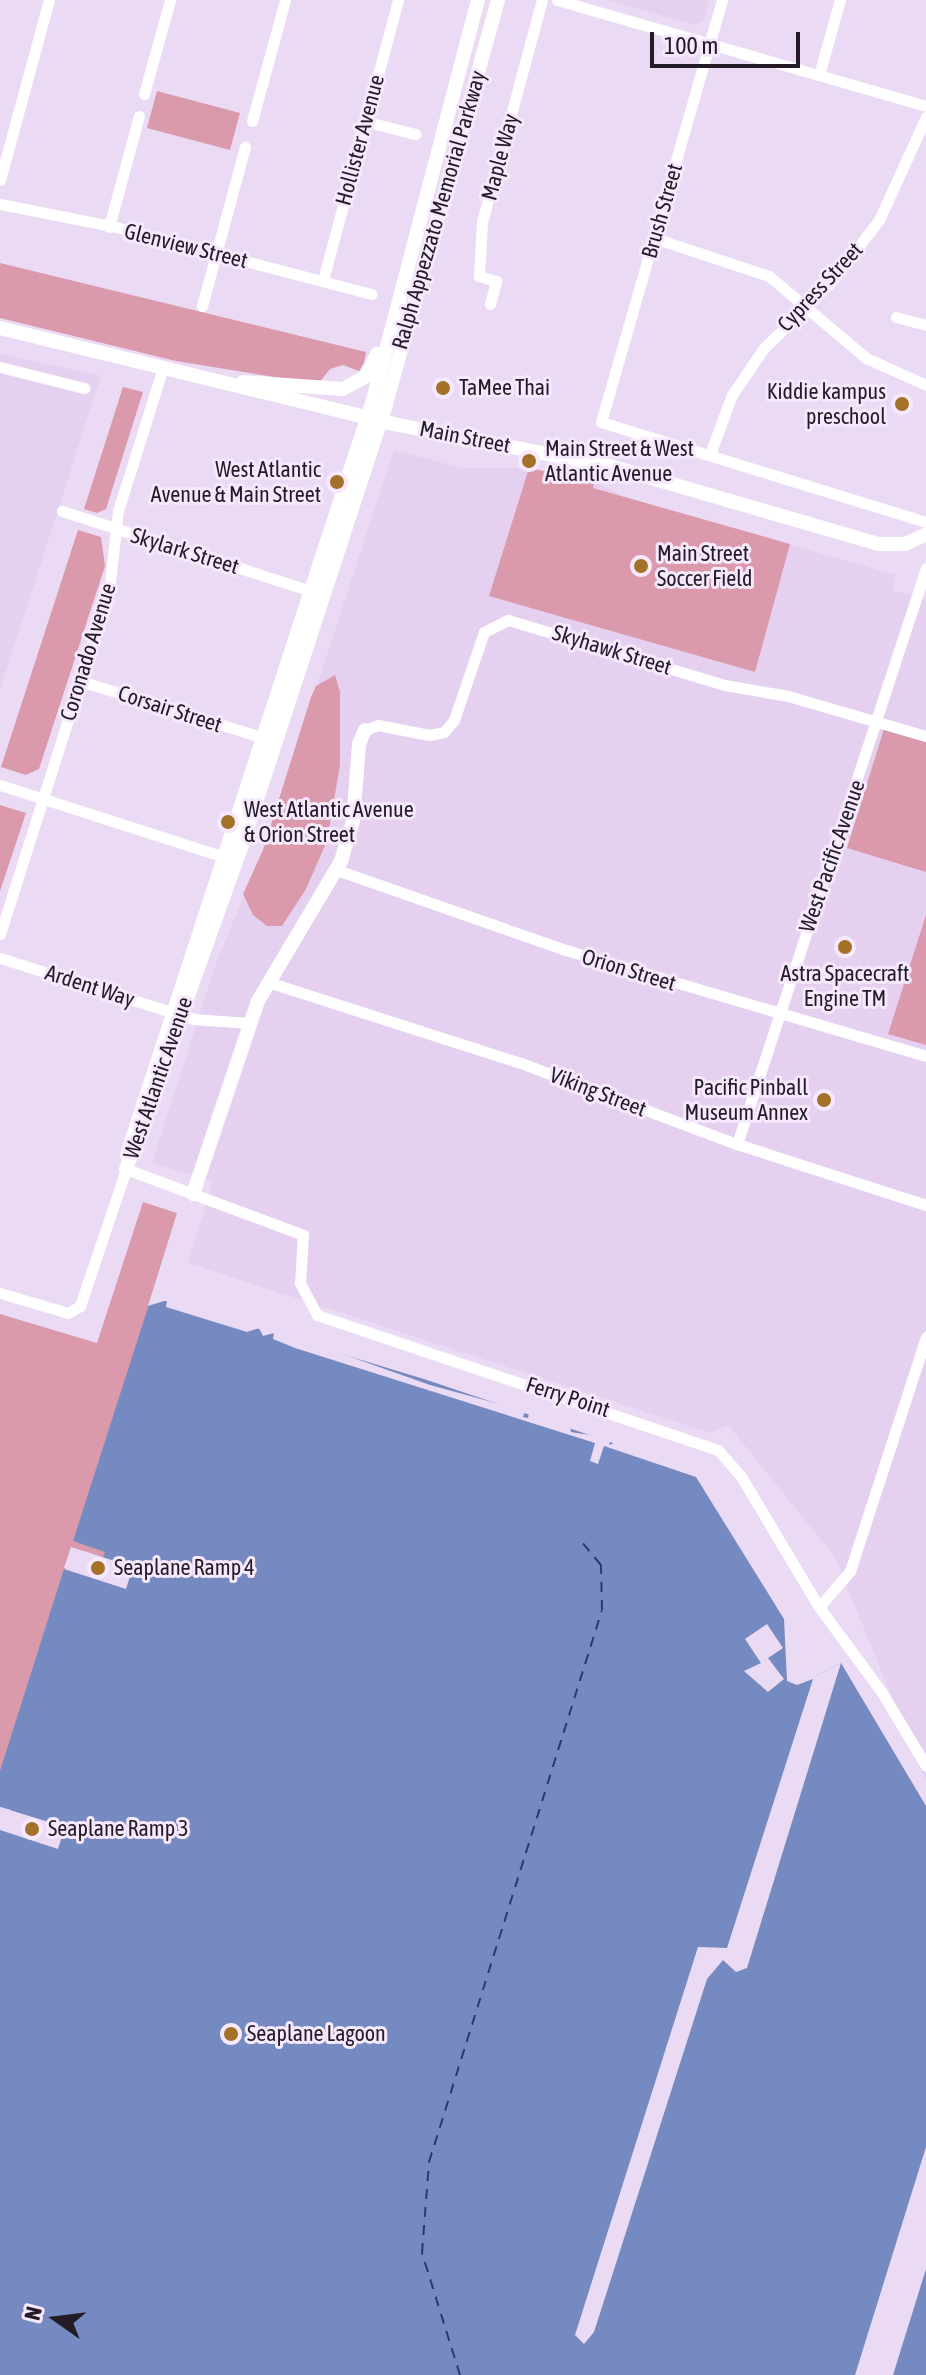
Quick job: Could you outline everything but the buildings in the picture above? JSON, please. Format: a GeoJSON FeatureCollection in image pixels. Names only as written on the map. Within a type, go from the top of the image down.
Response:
{"type":"FeatureCollection","features":[{"type":"Feature","properties":{"kind":"street"},"geometry":{"type":"LineString","coordinates":[[0,180],[49,0]]}},
{"type":"Feature","properties":{"kind":"street"},"geometry":{"type":"LineString","coordinates":[[144,94],[170,0]]}},
{"type":"Feature","properties":{"kind":"street"},"geometry":{"type":"LineString","coordinates":[[252,121],[285,0]]}},
{"type":"Feature","properties":{"kind":"street","name":"Hollister Avenue"},"geometry":{"type":"LineString","coordinates":[[323,280],[398,0]]}},
{"type":"Feature","properties":{"kind":"street","name":"Ralph Appezzato Memorial Parkway"},"geometry":{"type":"LineString","coordinates":[[372,419],[418,227],[478,0]]}},
{"type":"Feature","properties":{"kind":"street","name":"Ralph Appezzato Memorial Parkway"},"geometry":{"type":"LineString","coordinates":[[372,419],[498,0]]}},
{"type":"Feature","properties":{"kind":"street","name":"Maple Way"},"geometry":{"type":"LineString","coordinates":[[490,304],[496,281],[479,276],[482,222],[542,0]]}},
{"type":"Feature","properties":{"kind":"street"},"geometry":{"type":"LineString","coordinates":[[557,0],[926,106]]}},
{"type":"Feature","properties":{"kind":"street","name":"Brush Street"},"geometry":{"type":"LineString","coordinates":[[710,454],[601,422],[722,0]]}},
{"type":"Feature","properties":{"kind":"street"},"geometry":{"type":"LineString","coordinates":[[819,75],[840,0]]}},
{"type":"Feature","properties":{"kind":"street"},"geometry":{"type":"LineString","coordinates":[[109,227],[139,116]]}},
{"type":"Feature","properties":{"kind":"street","name":"Cypress Street"},"geometry":{"type":"LineString","coordinates":[[710,454],[747,370],[879,220],[926,117]]}},
{"type":"Feature","properties":{"kind":"street"},"geometry":{"type":"LineString","coordinates":[[364,121],[415,134]]}},
{"type":"Feature","properties":{"kind":"street"},"geometry":{"type":"LineString","coordinates":[[202,306],[245,147]]}},
{"type":"Feature","properties":{"kind":"street","name":"Glenview Street"},"geometry":{"type":"LineString","coordinates":[[0,204],[216,252],[371,294]]}},
{"type":"Feature","properties":{"kind":"street"},"geometry":{"type":"LineString","coordinates":[[221,382],[332,389],[366,376],[375,360],[410,232],[418,227]]}},
{"type":"Feature","properties":{"kind":"street"},"geometry":{"type":"LineString","coordinates":[[654,238],[752,268],[805,306],[866,358],[926,385]]}},
{"type":"Feature","properties":{"kind":"street"},"geometry":{"type":"LineString","coordinates":[[896,317],[926,325]]}},
{"type":"Feature","properties":{"kind":"street","name":"Main Street"},"geometry":{"type":"LineString","coordinates":[[0,328],[372,419],[610,466],[879,544],[905,544],[926,534]]}},
{"type":"Feature","properties":{"kind":"street"},"geometry":{"type":"LineString","coordinates":[[0,367],[84,388]]}},
{"type":"Feature","properties":{"kind":"street","name":"Coronado Avenue"},"geometry":{"type":"LineString","coordinates":[[0,934],[109,591],[115,529],[163,367]]}},
{"type":"Feature","properties":{"kind":"street","name":"West Atlantic Avenue"},"geometry":{"type":"LineString","coordinates":[[230,859],[261,737],[308,590],[372,419]]}},
{"type":"Feature","properties":{"kind":"street","name":"West Atlantic Avenue"},"geometry":{"type":"LineString","coordinates":[[126,1169],[141,1139],[175,1014],[230,859],[372,419]]}},
{"type":"Feature","properties":{"kind":"street"},"geometry":{"type":"LineString","coordinates":[[710,454],[926,522]]}},
{"type":"Feature","properties":{"kind":"street","name":"Skylark Street"},"geometry":{"type":"LineString","coordinates":[[62,511],[308,590]]}},
{"type":"Feature","properties":{"kind":"street","name":"West Pacific Avenue"},"geometry":{"type":"LineString","coordinates":[[737,1144],[926,568]]}},
{"type":"Feature","properties":{"kind":"street","name":"Skyhawk Street"},"geometry":{"type":"LineString","coordinates":[[365,730],[378,725],[429,735],[444,732],[454,720],[484,632],[508,620],[725,685],[926,736]]}},
{"type":"Feature","properties":{"kind":"street","name":"Corsair Street"},"geometry":{"type":"LineString","coordinates":[[80,681],[261,737]]}},
{"type":"Feature","properties":{"kind":"street"},"geometry":{"type":"LineString","coordinates":[[193,1194],[249,1023],[268,982],[337,870],[353,821],[359,744],[365,730]]}},
{"type":"Feature","properties":{"kind":"street"},"geometry":{"type":"LineString","coordinates":[[0,785],[230,859]]}},
{"type":"Feature","properties":{"kind":"street","name":"Orion Street"},"geometry":{"type":"LineString","coordinates":[[337,870],[581,955],[780,1010],[926,1056]]}},
{"type":"Feature","properties":{"kind":"street","name":"Ardent Way"},"geometry":{"type":"LineString","coordinates":[[0,958],[175,1014],[249,1023]]}},
{"type":"Feature","properties":{"kind":"street","name":"Viking Street"},"geometry":{"type":"LineString","coordinates":[[268,982],[521,1063],[737,1144],[926,1205]]}},
{"type":"Feature","properties":{"kind":"street"},"geometry":{"type":"LineString","coordinates":[[0,1293],[68,1313],[80,1306],[126,1169]]}},
{"type":"Feature","properties":{"kind":"street","name":"Ferry Point"},"geometry":{"type":"LineString","coordinates":[[126,1169],[303,1235],[300,1283],[312,1309],[324,1319],[715,1448],[763,1509],[819,1607],[881,1691],[926,1766]]}},
{"type":"Feature","properties":{"kind":"street"},"geometry":{"type":"LineString","coordinates":[[819,1607],[850,1571],[926,1337]]}},
{"type":"Feature","properties":{"kind":"shaded area"},"geometry":{"type":"Polygon","coordinates":[[[607,0],[709,0],[704,20],[695,25],[607,0]]]}},
{"type":"Feature","properties":{"kind":"shaded area"},"geometry":{"type":"Polygon","coordinates":[[[157,91],[240,113],[230,150],[147,128],[157,91]]]}},
{"type":"Feature","properties":{"kind":"shaded area"},"geometry":{"type":"Polygon","coordinates":[[[0,263],[366,352],[364,363],[359,371],[343,365],[330,369],[318,384],[176,361],[0,318],[0,263]]]}},
{"type":"Feature","properties":{"kind":"shaded area"},"geometry":{"type":"Polygon","coordinates":[[[0,354],[101,376],[0,690],[0,354]]]}},
{"type":"Feature","properties":{"kind":"shaded area"},"geometry":{"type":"Polygon","coordinates":[[[123,387],[143,392],[106,509],[97,513],[84,509],[123,387]]]}},
{"type":"Feature","properties":{"kind":"shaded area"},"geometry":{"type":"Polygon","coordinates":[[[394,450],[462,468],[529,468],[594,481],[625,497],[896,575],[893,590],[926,600],[926,1781],[835,1557],[728,1425],[710,1433],[188,1263],[213,1181],[152,1163],[216,963],[263,850],[394,450]]]}},
{"type":"Feature","properties":{"kind":"shaded area","name":"Main Street Soccer Field"},"geometry":{"type":"Polygon","coordinates":[[[529,468],[594,481],[593,488],[790,544],[755,672],[489,596],[529,468]]]}},
{"type":"Feature","properties":{"kind":"shaded area"},"geometry":{"type":"Polygon","coordinates":[[[78,530],[101,537],[105,566],[39,769],[26,775],[1,767],[78,530]]]}},
{"type":"Feature","properties":{"kind":"shaded area"},"geometry":{"type":"Polygon","coordinates":[[[335,675],[340,692],[340,765],[327,841],[306,889],[282,926],[267,926],[253,915],[243,894],[263,850],[311,697],[316,686],[335,675]]]}},
{"type":"Feature","properties":{"kind":"shaded area"},"geometry":{"type":"Polygon","coordinates":[[[884,729],[926,742],[926,872],[847,848],[884,729]]]}},
{"type":"Feature","properties":{"kind":"shaded area"},"geometry":{"type":"Polygon","coordinates":[[[0,805],[26,813],[0,891],[0,805]]]}},
{"type":"Feature","properties":{"kind":"shaded area"},"geometry":{"type":"Polygon","coordinates":[[[926,915],[926,1045],[888,1034],[926,915]]]}},
{"type":"Feature","properties":{"kind":"shaded area"},"geometry":{"type":"Polygon","coordinates":[[[143,1202],[177,1213],[148,1306],[110,1560],[71,1547],[64,1568],[105,1582],[46,1626],[0,1807],[0,1314],[97,1343],[143,1202]]]}},
{"type":"Feature","properties":{"kind":"water"},"geometry":{"type":"Polygon","coordinates":[[[150,1301],[167,1301],[424,1379],[699,1472],[795,1631],[795,1676],[814,1677],[841,1663],[926,1806],[926,2375],[0,2375],[0,1830],[11,1810],[0,1807],[0,1771],[64,1569],[81,1574],[88,1553],[103,1557],[105,1552],[73,1541],[150,1301]]]}},
{"type":"Feature","properties":{"kind":"pier"},"geometry":{"type":"Polygon","coordinates":[[[151,1297],[169,1297],[258,1324],[430,1385],[525,1411],[523,1417],[528,1418],[529,1413],[570,1426],[571,1432],[611,1439],[609,1445],[616,1442],[699,1469],[797,1627],[804,1653],[800,1674],[814,1677],[841,1663],[747,1968],[736,1972],[723,1960],[707,1979],[594,2332],[584,2344],[575,2335],[698,1947],[727,1948],[813,1679],[797,1685],[787,1681],[784,1619],[696,1477],[604,1446],[598,1464],[590,1461],[595,1443],[295,1348],[273,1339],[274,1333],[263,1336],[259,1328],[247,1332],[166,1307],[167,1300],[148,1306],[151,1297]]]}},
{"type":"Feature","properties":{"kind":"pier","name":"Seaplane Ramp 4"},"geometry":{"type":"Polygon","coordinates":[[[84,1551],[133,1567],[126,1589],[64,1569],[79,1569],[84,1551]]]}},
{"type":"Feature","properties":{"kind":"pier"},"geometry":{"type":"Polygon","coordinates":[[[767,1624],[783,1648],[768,1658],[784,1679],[768,1692],[744,1671],[761,1663],[745,1639],[767,1624]]]}},
{"type":"Feature","properties":{"kind":"pier","name":"Seaplane Ramp 3"},"geometry":{"type":"Polygon","coordinates":[[[0,1807],[65,1827],[58,1849],[0,1830],[6,1813],[0,1807]]]}},
{"type":"Feature","properties":{"kind":"pier"},"geometry":{"type":"Polygon","coordinates":[[[926,2147],[926,2269],[893,2375],[855,2375],[926,2147]]]}},
{"type":"Feature","properties":{"kind":"ferry route"},"geometry":{"type":"LineString","coordinates":[[460,2375],[422,2253],[429,2162],[602,1610],[601,1565],[579,1539]]}},
{"type":"Feature","properties":{"kind":"place","name":"TaMee Thai"},"geometry":{"type":"Point","coordinates":[443,388]}},
{"type":"Feature","properties":{"kind":"place","name":"Kiddie kampus preschool"},"geometry":{"type":"Point","coordinates":[902,404]}},
{"type":"Feature","properties":{"kind":"place","name":"Main Street & West Atlantic Avenue"},"geometry":{"type":"Point","coordinates":[529,461]}},
{"type":"Feature","properties":{"kind":"place","name":"West Atlantic Avenue & Main Street"},"geometry":{"type":"Point","coordinates":[337,482]}},
{"type":"Feature","properties":{"kind":"place","name":"Main Street Soccer Field"},"geometry":{"type":"Point","coordinates":[641,566]}},
{"type":"Feature","properties":{"kind":"place","name":"West Atlantic Avenue & Orion Street"},"geometry":{"type":"Point","coordinates":[228,822]}},
{"type":"Feature","properties":{"kind":"place","name":"Astra Spacecraft Engine TM"},"geometry":{"type":"Point","coordinates":[845,947]}},
{"type":"Feature","properties":{"kind":"place","name":"Pacific Pinball Museum Annex"},"geometry":{"type":"Point","coordinates":[824,1100]}},
{"type":"Feature","properties":{"kind":"place","name":"Seaplane Ramp 4"},"geometry":{"type":"Point","coordinates":[98,1568]}},
{"type":"Feature","properties":{"kind":"place","name":"Seaplane Ramp 3"},"geometry":{"type":"Point","coordinates":[32,1829]}},
{"type":"Feature","properties":{"kind":"place","name":"Seaplane Lagoon"},"geometry":{"type":"Point","coordinates":[231,2034]}}]}
